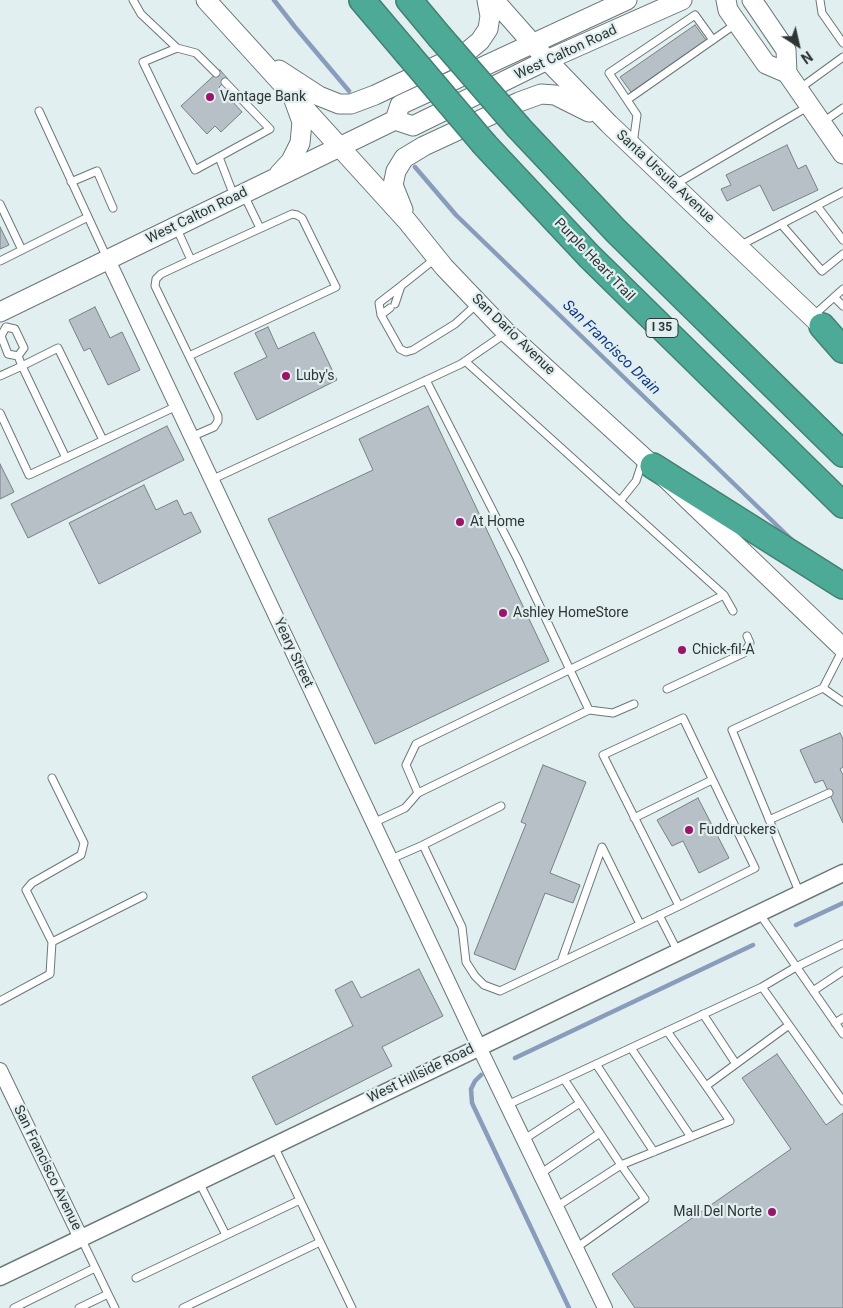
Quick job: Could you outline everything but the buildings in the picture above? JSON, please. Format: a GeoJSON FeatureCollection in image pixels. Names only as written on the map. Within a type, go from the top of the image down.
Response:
{"type":"FeatureCollection","features":[{"type":"Feature","properties":{"kind":"highway","name":"Purple Heart Trail"},"geometry":{"type":"LineString","coordinates":[[362,0],[485,145],[588,256],[843,505]]}},
{"type":"Feature","properties":{"kind":"highway","name":"I 35"},"geometry":{"type":"LineString","coordinates":[[409,0],[519,128],[616,232],[843,454]]}},
{"type":"Feature","properties":{"kind":"highway"},"geometry":{"type":"LineString","coordinates":[[817,321],[843,350]]}},
{"type":"Feature","properties":{"kind":"highway"},"geometry":{"type":"LineString","coordinates":[[649,462],[843,586]]}},
{"type":"Feature","properties":{"kind":"main road","name":"San Dario Avenue"},"geometry":{"type":"LineString","coordinates":[[206,0],[506,332],[649,462],[843,648]]}},
{"type":"Feature","properties":{"kind":"main road"},"geometry":{"type":"LineString","coordinates":[[257,56],[319,96],[339,104],[351,104],[375,96],[468,51],[480,41],[488,29],[490,16],[487,0]]}},
{"type":"Feature","properties":{"kind":"main road","name":"Santa Ursula Avenue"},"geometry":{"type":"LineString","coordinates":[[494,0],[609,124],[843,346]]}},
{"type":"Feature","properties":{"kind":"main road","name":"West Calton Road"},"geometry":{"type":"LineString","coordinates":[[395,120],[400,105],[533,44],[597,10],[628,0]]}},
{"type":"Feature","properties":{"kind":"main road","name":"West Calton Road"},"geometry":{"type":"LineString","coordinates":[[2,317],[108,260],[339,146],[395,120],[413,126],[548,60],[682,0]]}},
{"type":"Feature","properties":{"kind":"main road"},"geometry":{"type":"LineString","coordinates":[[726,0],[728,10],[766,64],[787,73]]}},
{"type":"Feature","properties":{"kind":"main road"},"geometry":{"type":"LineString","coordinates":[[752,0],[786,50],[787,73],[843,154]]}},
{"type":"Feature","properties":{"kind":"main road"},"geometry":{"type":"LineString","coordinates":[[768,0],[773,31]]}},
{"type":"Feature","properties":{"kind":"main road"},"geometry":{"type":"LineString","coordinates":[[737,23],[746,19],[773,31]]}},
{"type":"Feature","properties":{"kind":"main road"},"geometry":{"type":"LineString","coordinates":[[277,177],[291,161],[300,143],[302,122],[292,94]]}},
{"type":"Feature","properties":{"kind":"main road"},"geometry":{"type":"LineString","coordinates":[[407,221],[393,185],[396,171],[404,158],[442,138],[519,102],[541,94],[555,94],[609,124]]}},
{"type":"Feature","properties":{"kind":"street","name":"Yeary Street"},"geometry":{"type":"LineString","coordinates":[[108,260],[390,860],[605,1308]]}},
{"type":"Feature","properties":{"kind":"street","name":"West Hillside Road"},"geometry":{"type":"LineString","coordinates":[[0,1277],[843,873]]}},
{"type":"Feature","properties":{"kind":"street","name":"San Francisco Avenue"},"geometry":{"type":"LineString","coordinates":[[0,1070],[81,1238]]}},
{"type":"Feature","properties":{"kind":"lane"},"geometry":{"type":"LineString","coordinates":[[133,0],[141,14],[178,48],[196,53],[216,73]]}},
{"type":"Feature","properties":{"kind":"lane"},"geometry":{"type":"LineString","coordinates":[[820,0],[822,13],[843,43]]}},
{"type":"Feature","properties":{"kind":"lane"},"geometry":{"type":"LineString","coordinates":[[633,146],[637,115],[609,73],[695,16],[713,40]]}},
{"type":"Feature","properties":{"kind":"lane"},"geometry":{"type":"LineString","coordinates":[[627,100],[737,23]]}},
{"type":"Feature","properties":{"kind":"lane"},"geometry":{"type":"LineString","coordinates":[[178,48],[143,62],[195,170],[270,129],[225,82]]}},
{"type":"Feature","properties":{"kind":"lane"},"geometry":{"type":"LineString","coordinates":[[798,89],[843,57]]}},
{"type":"Feature","properties":{"kind":"lane"},"geometry":{"type":"LineString","coordinates":[[674,186],[810,106]]}},
{"type":"Feature","properties":{"kind":"lane"},"geometry":{"type":"LineString","coordinates":[[821,123],[843,108]]}},
{"type":"Feature","properties":{"kind":"lane"},"geometry":{"type":"LineString","coordinates":[[39,111],[108,260]]}},
{"type":"Feature","properties":{"kind":"lane"},"geometry":{"type":"LineString","coordinates":[[219,157],[239,196],[260,228]]}},
{"type":"Feature","properties":{"kind":"lane"},"geometry":{"type":"LineString","coordinates":[[71,182],[97,170],[113,208]]}},
{"type":"Feature","properties":{"kind":"lane"},"geometry":{"type":"LineString","coordinates":[[738,246],[843,192]]}},
{"type":"Feature","properties":{"kind":"lane"},"geometry":{"type":"LineString","coordinates":[[0,204],[22,250]]}},
{"type":"Feature","properties":{"kind":"lane"},"geometry":{"type":"LineString","coordinates":[[816,206],[843,240]]}},
{"type":"Feature","properties":{"kind":"lane"},"geometry":{"type":"LineString","coordinates":[[189,356],[336,288],[302,218],[292,214],[161,274],[156,279],[155,286],[218,416],[218,421],[214,426],[191,437]]}},
{"type":"Feature","properties":{"kind":"lane"},"geometry":{"type":"LineString","coordinates":[[0,261],[88,217]]}},
{"type":"Feature","properties":{"kind":"lane"},"geometry":{"type":"LineString","coordinates":[[781,224],[822,271],[843,254]]}},
{"type":"Feature","properties":{"kind":"lane"},"geometry":{"type":"LineString","coordinates":[[176,227],[191,260]]}},
{"type":"Feature","properties":{"kind":"lane"},"geometry":{"type":"LineString","coordinates":[[437,257],[379,303],[381,315],[400,349],[406,352],[413,350],[455,324],[479,303]]}},
{"type":"Feature","properties":{"kind":"lane"},"geometry":{"type":"LineString","coordinates":[[381,315],[393,306],[401,286]]}},
{"type":"Feature","properties":{"kind":"lane"},"geometry":{"type":"LineString","coordinates":[[817,321],[834,297],[843,289]]}},
{"type":"Feature","properties":{"kind":"lane"},"geometry":{"type":"LineString","coordinates":[[834,297],[843,306]]}},
{"type":"Feature","properties":{"kind":"lane"},"geometry":{"type":"LineString","coordinates":[[2,317],[15,329],[24,348],[18,356]]}},
{"type":"Feature","properties":{"kind":"lane"},"geometry":{"type":"LineString","coordinates":[[2,317],[1,336],[8,354],[18,356]]}},
{"type":"Feature","properties":{"kind":"lane"},"geometry":{"type":"LineString","coordinates":[[211,480],[465,361],[506,332]]}},
{"type":"Feature","properties":{"kind":"lane"},"geometry":{"type":"LineString","coordinates":[[0,376],[58,348],[103,440]]}},
{"type":"Feature","properties":{"kind":"lane"},"geometry":{"type":"LineString","coordinates":[[18,356],[66,458]]}},
{"type":"Feature","properties":{"kind":"lane"},"geometry":{"type":"LineString","coordinates":[[465,361],[724,595],[734,611]]}},
{"type":"Feature","properties":{"kind":"lane"},"geometry":{"type":"LineString","coordinates":[[426,380],[517,558],[589,710]]}},
{"type":"Feature","properties":{"kind":"lane"},"geometry":{"type":"LineString","coordinates":[[0,413],[29,475],[176,406]]}},
{"type":"Feature","properties":{"kind":"lane"},"geometry":{"type":"LineString","coordinates":[[620,501],[649,462]]}},
{"type":"Feature","properties":{"kind":"lane"},"geometry":{"type":"LineString","coordinates":[[418,793],[406,765],[416,744],[724,595]]}},
{"type":"Feature","properties":{"kind":"lane"},"geometry":{"type":"LineString","coordinates":[[667,689],[744,653],[750,643],[747,636]]}},
{"type":"Feature","properties":{"kind":"lane"},"geometry":{"type":"LineString","coordinates":[[800,894],[732,730],[823,688],[843,648]]}},
{"type":"Feature","properties":{"kind":"lane"},"geometry":{"type":"LineString","coordinates":[[823,688],[843,702]]}},
{"type":"Feature","properties":{"kind":"lane"},"geometry":{"type":"LineString","coordinates":[[373,823],[405,808],[418,793],[589,710],[613,713],[634,704]]}},
{"type":"Feature","properties":{"kind":"lane"},"geometry":{"type":"LineString","coordinates":[[423,845],[462,927],[466,962],[475,976],[484,985],[500,991],[679,906],[755,868],[683,718],[603,755],[679,906]]}},
{"type":"Feature","properties":{"kind":"lane"},"geometry":{"type":"LineString","coordinates":[[0,1001],[50,974],[52,942],[26,890],[32,883],[81,855],[84,843],[52,778]]}},
{"type":"Feature","properties":{"kind":"lane"},"geometry":{"type":"LineString","coordinates":[[634,818],[712,780]]}},
{"type":"Feature","properties":{"kind":"lane"},"geometry":{"type":"LineString","coordinates":[[769,820],[829,793]]}},
{"type":"Feature","properties":{"kind":"lane"},"geometry":{"type":"LineString","coordinates":[[390,860],[501,806]]}},
{"type":"Feature","properties":{"kind":"lane"},"geometry":{"type":"LineString","coordinates":[[561,962],[602,847],[640,924]]}},
{"type":"Feature","properties":{"kind":"lane"},"geometry":{"type":"LineString","coordinates":[[52,942],[143,896]]}},
{"type":"Feature","properties":{"kind":"lane"},"geometry":{"type":"LineString","coordinates":[[759,913],[843,1034]]}},
{"type":"Feature","properties":{"kind":"lane"},"geometry":{"type":"LineString","coordinates":[[659,915],[678,952]]}},
{"type":"Feature","properties":{"kind":"lane"},"geometry":{"type":"LineString","coordinates":[[507,1105],[762,987],[796,967],[843,944]]}},
{"type":"Feature","properties":{"kind":"lane"},"geometry":{"type":"LineString","coordinates":[[813,991],[843,971]]}},
{"type":"Feature","properties":{"kind":"lane"},"geometry":{"type":"LineString","coordinates":[[762,987],[843,1101]]}},
{"type":"Feature","properties":{"kind":"lane"},"geometry":{"type":"LineString","coordinates":[[703,1014],[736,1064]]}},
{"type":"Feature","properties":{"kind":"lane"},"geometry":{"type":"LineString","coordinates":[[835,1023],[843,1018]]}},
{"type":"Feature","properties":{"kind":"lane"},"geometry":{"type":"LineString","coordinates":[[706,1086],[789,1025]]}},
{"type":"Feature","properties":{"kind":"lane"},"geometry":{"type":"LineString","coordinates":[[556,1207],[621,1165],[730,1120],[667,1031]]}},
{"type":"Feature","properties":{"kind":"lane"},"geometry":{"type":"LineString","coordinates":[[631,1048],[691,1136]]}},
{"type":"Feature","properties":{"kind":"lane"},"geometry":{"type":"LineString","coordinates":[[596,1064],[654,1152]]}},
{"type":"Feature","properties":{"kind":"lane"},"geometry":{"type":"LineString","coordinates":[[564,1079],[645,1199],[576,1248]]}},
{"type":"Feature","properties":{"kind":"lane"},"geometry":{"type":"LineString","coordinates":[[524,1140],[580,1103]]}},
{"type":"Feature","properties":{"kind":"lane"},"geometry":{"type":"LineString","coordinates":[[540,1174],[600,1133]]}},
{"type":"Feature","properties":{"kind":"lane"},"geometry":{"type":"LineString","coordinates":[[273,1145],[352,1308]]}},
{"type":"Feature","properties":{"kind":"lane"},"geometry":{"type":"LineString","coordinates":[[199,1181],[226,1235]]}},
{"type":"Feature","properties":{"kind":"lane"},"geometry":{"type":"LineString","coordinates":[[136,1278],[300,1200]]}},
{"type":"Feature","properties":{"kind":"lane"},"geometry":{"type":"LineString","coordinates":[[81,1238],[114,1308]]}},
{"type":"Feature","properties":{"kind":"lane"},"geometry":{"type":"LineString","coordinates":[[183,1308],[320,1242]]}},
{"type":"Feature","properties":{"kind":"lane"},"geometry":{"type":"LineString","coordinates":[[14,1308],[95,1268]]}},
{"type":"Feature","properties":{"kind":"lane"},"geometry":{"type":"LineString","coordinates":[[79,1308],[108,1294]]}},
{"type":"Feature","properties":{"kind":"waterway","name":"San Francisco Drain"},"geometry":{"type":"LineString","coordinates":[[274,0],[349,91]]}},
{"type":"Feature","properties":{"kind":"waterway","name":"San Francisco Drain"},"geometry":{"type":"LineString","coordinates":[[415,167],[456,215],[792,540]]}},
{"type":"Feature","properties":{"kind":"waterway"},"geometry":{"type":"LineString","coordinates":[[796,925],[843,903]]}},
{"type":"Feature","properties":{"kind":"waterway"},"geometry":{"type":"LineString","coordinates":[[515,1058],[753,945]]}},
{"type":"Feature","properties":{"kind":"waterway"},"geometry":{"type":"LineString","coordinates":[[481,1075],[471,1089],[472,1103],[569,1308]]}},
{"type":"Feature","properties":{"kind":"place","name":"Vantage Bank"},"geometry":{"type":"Point","coordinates":[210,97]}},
{"type":"Feature","properties":{"kind":"place","name":"Luby's"},"geometry":{"type":"Point","coordinates":[286,376]}},
{"type":"Feature","properties":{"kind":"place","name":"At Home"},"geometry":{"type":"Point","coordinates":[460,522]}},
{"type":"Feature","properties":{"kind":"place","name":"Ashley HomeStore"},"geometry":{"type":"Point","coordinates":[503,613]}},
{"type":"Feature","properties":{"kind":"place","name":"Chick-fil-A"},"geometry":{"type":"Point","coordinates":[682,650]}},
{"type":"Feature","properties":{"kind":"place","name":"Fuddruckers"},"geometry":{"type":"Point","coordinates":[689,830]}},
{"type":"Feature","properties":{"kind":"place","name":"Mall Del Norte"},"geometry":{"type":"Point","coordinates":[772,1212]}}]}
